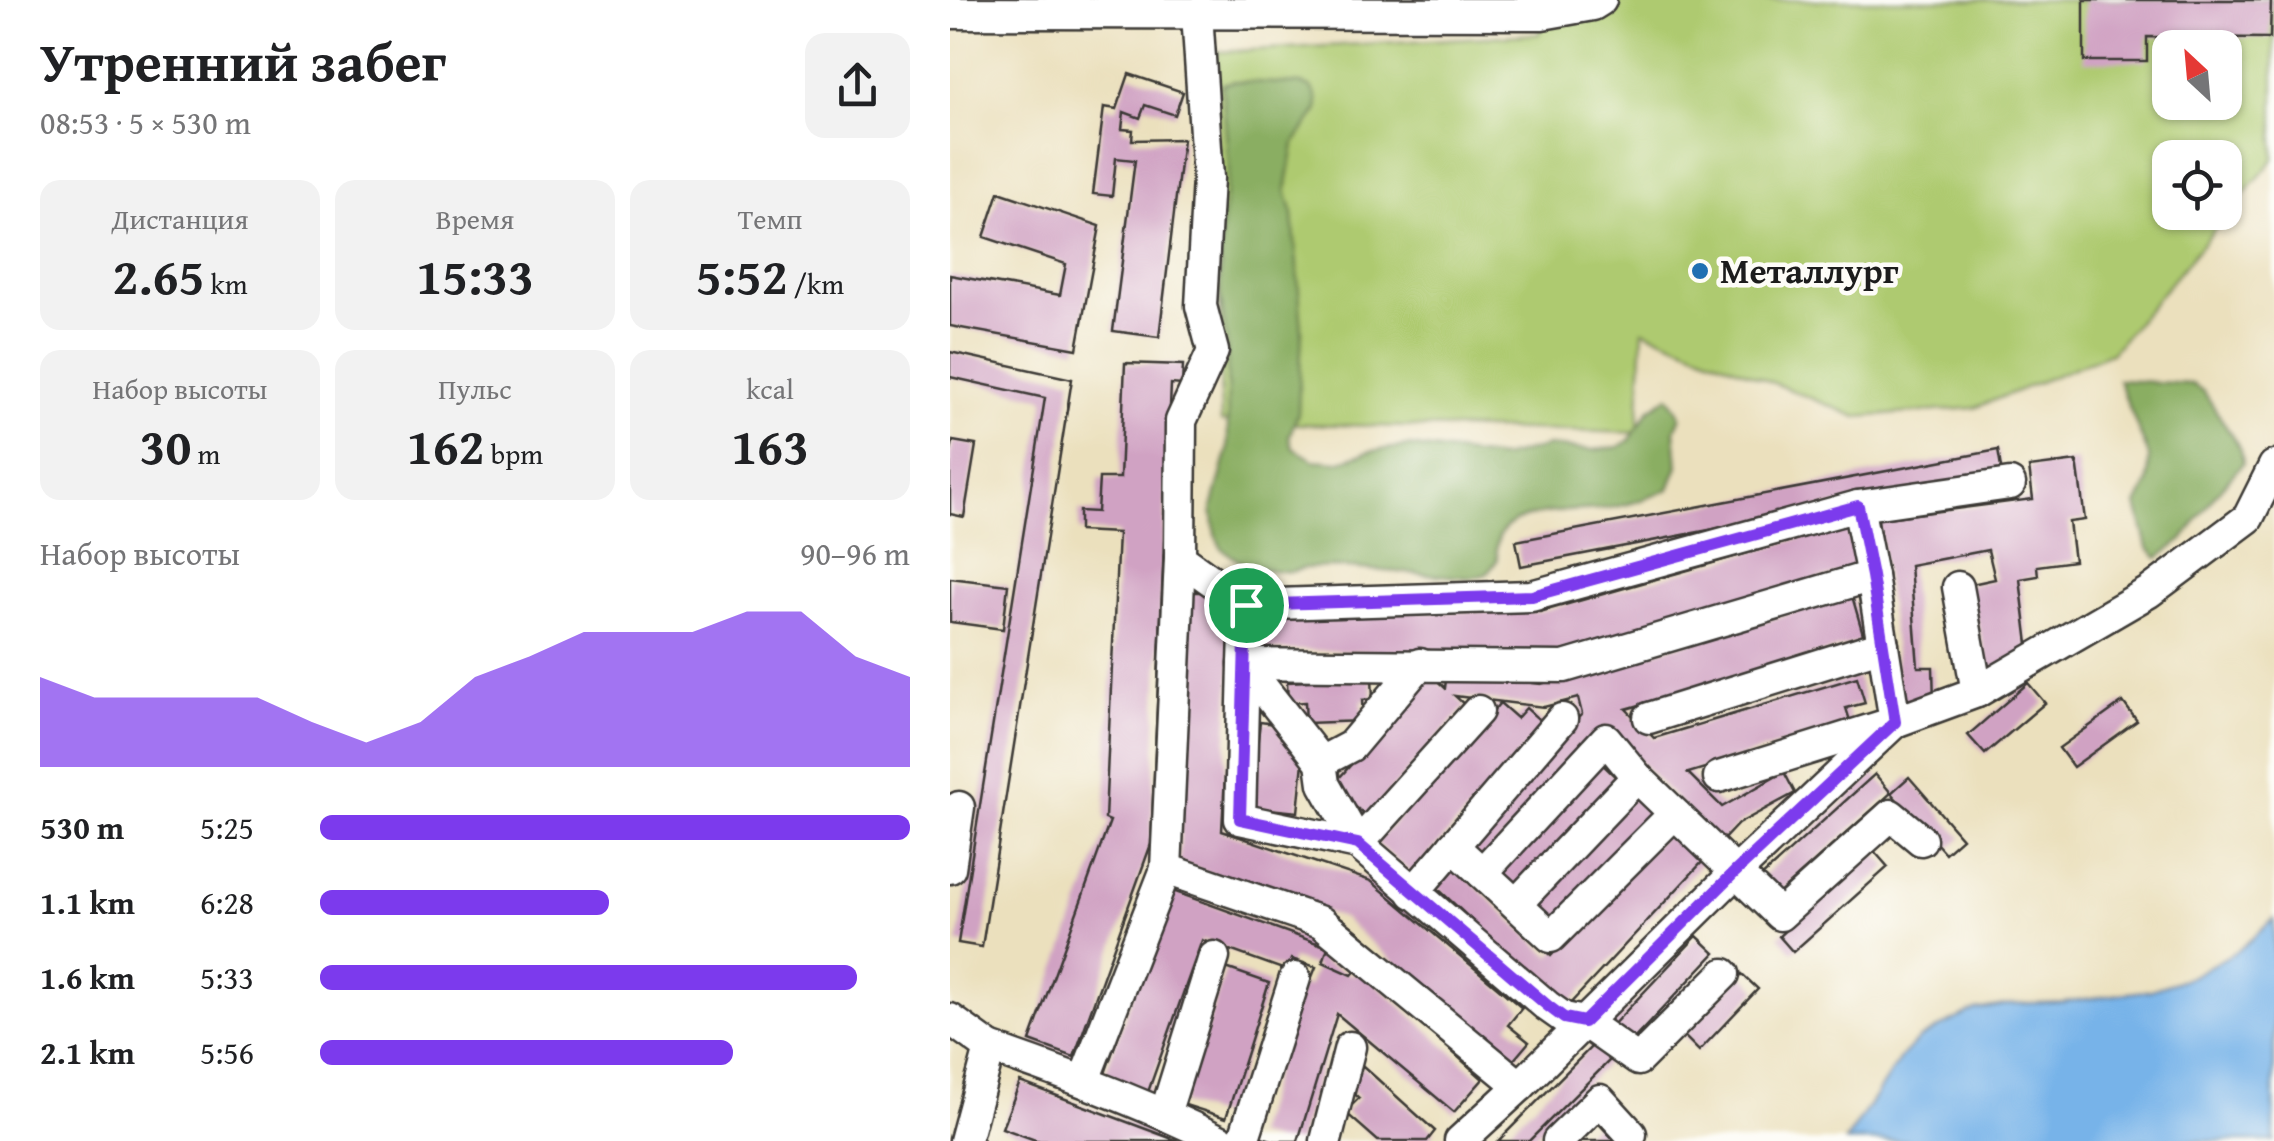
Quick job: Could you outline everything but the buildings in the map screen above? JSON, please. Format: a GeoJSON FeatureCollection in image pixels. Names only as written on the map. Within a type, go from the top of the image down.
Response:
{"type":"FeatureCollection","features":[{"type":"Feature","properties":{"kind":"street"},"geometry":{"type":"LineString","coordinates":[[950,13],[1133,6],[1197,14],[1542,14],[1601,0]]}},
{"type":"Feature","properties":{"kind":"street"},"geometry":{"type":"LineString","coordinates":[[1084,1080],[1166,869],[1182,421],[1212,351],[1201,306],[1208,178],[1197,14]]}},
{"type":"Feature","properties":{"kind":"street"},"geometry":{"type":"LineString","coordinates":[[1719,777],[1895,722],[1976,692],[2149,592],[2248,518],[2274,466]]}},
{"type":"Feature","properties":{"kind":"street"},"geometry":{"type":"LineString","coordinates":[[1180,558],[1246,605],[1532,596],[1858,506],[2010,484]]}},
{"type":"Feature","properties":{"kind":"street"},"geometry":{"type":"LineString","coordinates":[[1858,506],[1895,722]]}},
{"type":"Feature","properties":{"kind":"street"},"geometry":{"type":"LineString","coordinates":[[1244,664],[1564,666],[1872,576]]}},
{"type":"Feature","properties":{"kind":"street"},"geometry":{"type":"LineString","coordinates":[[1958,587],[1976,692]]}},
{"type":"Feature","properties":{"kind":"street"},"geometry":{"type":"LineString","coordinates":[[1246,605],[1240,819],[1358,844]]}},
{"type":"Feature","properties":{"kind":"street"},"geometry":{"type":"LineString","coordinates":[[1649,718],[1883,645]]}},
{"type":"Feature","properties":{"kind":"street"},"geometry":{"type":"LineString","coordinates":[[1244,664],[1321,762],[1324,784],[1358,844],[1564,1018],[1584,1022],[1638,1060],[1724,974]]}},
{"type":"Feature","properties":{"kind":"street"},"geometry":{"type":"LineString","coordinates":[[1321,762],[1351,746],[1420,664]]}},
{"type":"Feature","properties":{"kind":"street"},"geometry":{"type":"LineString","coordinates":[[1358,844],[1478,712]]}},
{"type":"Feature","properties":{"kind":"street"},"geometry":{"type":"LineString","coordinates":[[1413,892],[1562,719]]}},
{"type":"Feature","properties":{"kind":"street"},"geometry":{"type":"LineString","coordinates":[[1460,1141],[1895,722]]}},
{"type":"Feature","properties":{"kind":"street"},"geometry":{"type":"LineString","coordinates":[[1482,873],[1606,739],[1674,814],[1780,915],[1890,815],[1920,840]]}},
{"type":"Feature","properties":{"kind":"street"},"geometry":{"type":"LineString","coordinates":[[1516,904],[1638,777]]}},
{"type":"Feature","properties":{"kind":"street"},"geometry":{"type":"LineString","coordinates":[[950,868],[959,807]]}},
{"type":"Feature","properties":{"kind":"street"},"geometry":{"type":"LineString","coordinates":[[1453,846],[1550,937],[1674,814]]}},
{"type":"Feature","properties":{"kind":"street"},"geometry":{"type":"LineString","coordinates":[[1166,869],[1321,922],[1520,1086]]}},
{"type":"Feature","properties":{"kind":"street"},"geometry":{"type":"LineString","coordinates":[[1165,1114],[1214,957]]}},
{"type":"Feature","properties":{"kind":"street"},"geometry":{"type":"LineString","coordinates":[[1242,1141],[1295,978]]}},
{"type":"Feature","properties":{"kind":"street"},"geometry":{"type":"LineString","coordinates":[[950,1019],[990,1048],[1084,1080],[1221,1141]]}},
{"type":"Feature","properties":{"kind":"street"},"geometry":{"type":"LineString","coordinates":[[1335,1135],[1350,1047]]}},
{"type":"Feature","properties":{"kind":"street"},"geometry":{"type":"LineString","coordinates":[[965,1141],[990,1048]]}},
{"type":"Feature","properties":{"kind":"street"},"geometry":{"type":"LineString","coordinates":[[1558,1141],[1600,1100],[1631,1134]]}},
{"type":"Feature","properties":{"kind":"green space","name":"Металлург"},"geometry":{"type":"Polygon","coordinates":[[[1543,0],[2274,0],[2274,159],[2242,197],[2242,140],[2152,140],[2152,230],[2214,230],[2111,353],[1975,408],[1857,417],[1643,330],[1638,433],[1221,422],[1217,52],[1539,34],[1543,0]]]}},
{"type":"Feature","properties":{"kind":"green space"},"geometry":{"type":"Polygon","coordinates":[[[1222,84],[1301,84],[1311,87],[1317,98],[1318,110],[1294,144],[1286,191],[1293,214],[1302,331],[1298,413],[1289,437],[1293,448],[1314,460],[1338,462],[1371,451],[1408,446],[1501,458],[1548,446],[1593,450],[1618,447],[1629,441],[1649,410],[1669,396],[1681,416],[1675,430],[1678,466],[1669,489],[1617,507],[1556,512],[1519,520],[1505,529],[1497,541],[1498,559],[1487,574],[1472,578],[1335,567],[1290,572],[1261,569],[1246,566],[1222,549],[1215,535],[1212,508],[1228,449],[1227,345],[1220,291],[1229,170],[1222,84]]]}},
{"type":"Feature","properties":{"kind":"green space"},"geometry":{"type":"Polygon","coordinates":[[[2118,380],[2192,384],[2204,392],[2241,450],[2243,463],[2183,540],[2158,558],[2148,548],[2137,505],[2148,483],[2149,456],[2118,380]]]}},
{"type":"Feature","properties":{"kind":"water"},"geometry":{"type":"Polygon","coordinates":[[[2274,919],[2274,1141],[1846,1141],[1901,1057],[1919,1039],[1948,1023],[1975,1010],[2011,1004],[2063,1002],[2151,990],[2190,977],[2240,949],[2274,919]]]}},
{"type":"Feature","properties":{"kind":"place","name":"Металлург"},"geometry":{"type":"Point","coordinates":[1700,271]}},
{"type":"Feature","properties":{"kind":"route"},"geometry":{"type":"LineString","coordinates":[[1858,506],[1895,722],[1735,872],[1584,1022],[1564,1018],[1548,1006],[1358,844],[1240,819],[1246,605],[1532,596],[1858,506]]}}]}
